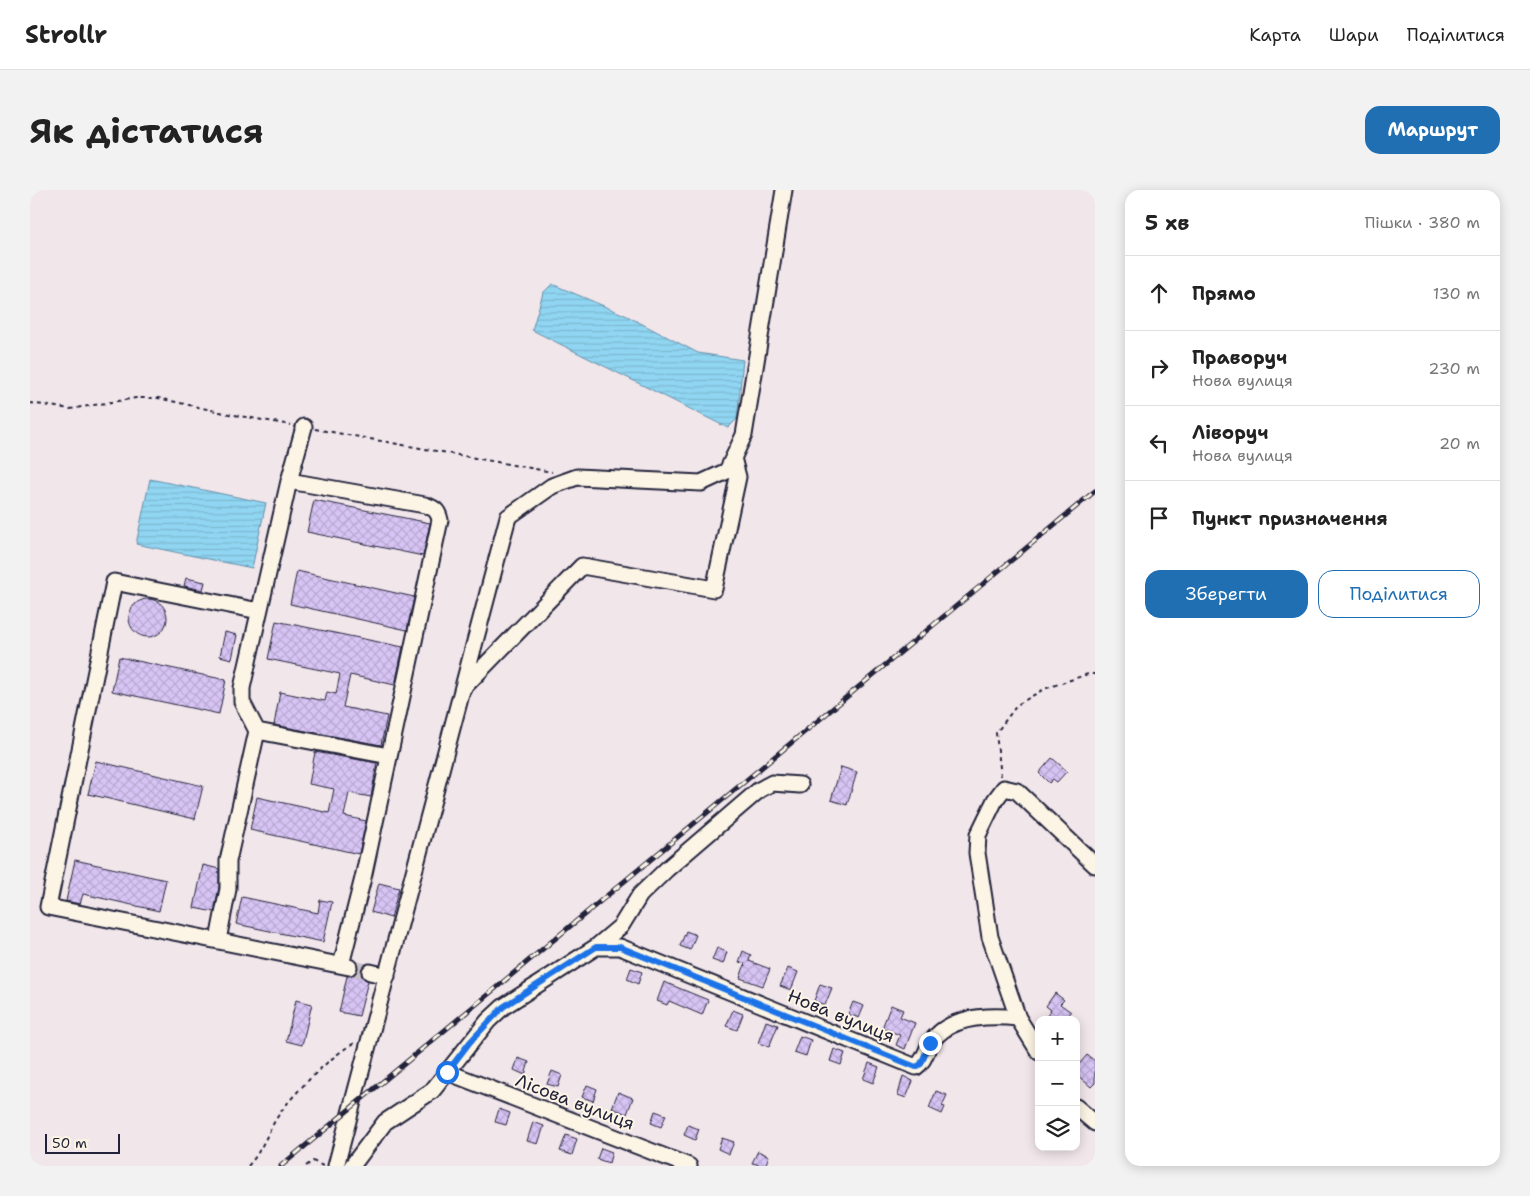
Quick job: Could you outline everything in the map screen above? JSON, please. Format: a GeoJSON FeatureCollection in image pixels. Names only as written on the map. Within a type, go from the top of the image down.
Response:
{"type":"FeatureCollection","features":[{"type":"Feature","properties":{"kind":"street"},"geometry":{"type":"LineString","coordinates":[[336,1166],[508,517],[552,486],[577,477],[701,483],[727,471],[744,435],[784,190]]}},
{"type":"Feature","properties":{"kind":"street"},"geometry":{"type":"LineString","coordinates":[[218,940],[228,888],[228,861],[257,731],[242,702],[242,688],[289,480],[304,427]]}},
{"type":"Feature","properties":{"kind":"street"},"geometry":{"type":"LineString","coordinates":[[463,688],[582,566],[714,590],[738,477],[733,458]]}},
{"type":"Feature","properties":{"kind":"street"},"geometry":{"type":"LineString","coordinates":[[260,611],[114,582],[48,907],[345,966],[440,520],[434,508],[425,505],[289,480]]}},
{"type":"Feature","properties":{"kind":"street"},"geometry":{"type":"LineString","coordinates":[[257,731],[389,756]]}},
{"type":"Feature","properties":{"kind":"street"},"geometry":{"type":"LineString","coordinates":[[352,1166],[385,1122],[432,1091],[470,1042],[503,1007],[596,947],[621,926],[640,895],[667,869],[759,790],[772,783],[800,785]]}},
{"type":"Feature","properties":{"kind":"street"},"geometry":{"type":"LineString","coordinates":[[1035,1046],[1018,1018],[990,937],[977,853],[978,835],[995,800],[1004,788],[1017,791],[1095,865]]}},
{"type":"Feature","properties":{"kind":"street"},"geometry":{"type":"LineString","coordinates":[[620,947],[621,926]]}},
{"type":"Feature","properties":{"kind":"street","name":"Нова вулиця"},"geometry":{"type":"LineString","coordinates":[[596,947],[620,947],[916,1067],[921,1064],[930,1043],[943,1028],[953,1023],[1000,1016],[1018,1018]]}},
{"type":"Feature","properties":{"kind":"street"},"geometry":{"type":"LineString","coordinates":[[370,972],[387,976]]}},
{"type":"Feature","properties":{"kind":"street","name":"Лісова вулиця"},"geometry":{"type":"LineString","coordinates":[[447,1072],[689,1166]]}},
{"type":"Feature","properties":{"kind":"street"},"geometry":{"type":"LineString","coordinates":[[1080,1110],[1095,1123]]}},
{"type":"Feature","properties":{"kind":"path"},"geometry":{"type":"LineString","coordinates":[[1004,788],[996,733],[1017,706],[1044,688],[1088,674],[1095,674]]}},
{"type":"Feature","properties":{"kind":"path"},"geometry":{"type":"LineString","coordinates":[[248,1166],[258,1156],[280,1114],[300,1090],[345,1047],[372,1036]]}},
{"type":"Feature","properties":{"kind":"path"},"geometry":{"type":"LineString","coordinates":[[306,1166],[313,1161],[323,1166]]}},
{"type":"Feature","properties":{"kind":"water"},"geometry":{"type":"Polygon","coordinates":[[[552,284],[625,315],[698,353],[743,360],[737,419],[728,428],[532,330],[543,293],[552,284]]]}},
{"type":"Feature","properties":{"kind":"water"},"geometry":{"type":"Polygon","coordinates":[[[150,479],[266,503],[252,568],[136,544],[150,479]]]}},
{"type":"Feature","properties":{"kind":"building"},"geometry":{"type":"Polygon","coordinates":[[[314,500],[430,523],[423,556],[307,532],[314,500]]]}},
{"type":"Feature","properties":{"kind":"building"},"geometry":{"type":"Polygon","coordinates":[[[297,571],[414,597],[407,630],[290,604],[297,571]]]}},
{"type":"Feature","properties":{"kind":"building"},"geometry":{"type":"Polygon","coordinates":[[[186,578],[205,582],[203,590],[184,586],[186,578]]]}},
{"type":"Feature","properties":{"kind":"building"},"geometry":{"type":"Polygon","coordinates":[[[148,599],[162,604],[167,618],[162,632],[148,637],[134,632],[129,618],[134,604],[148,599]]]}},
{"type":"Feature","properties":{"kind":"building"},"geometry":{"type":"Polygon","coordinates":[[[276,621],[403,647],[395,685],[350,675],[343,707],[387,716],[381,745],[274,725],[280,692],[325,701],[327,692],[336,694],[340,674],[268,659],[276,621]]]}},
{"type":"Feature","properties":{"kind":"building"},"geometry":{"type":"Polygon","coordinates":[[[225,632],[237,635],[232,659],[220,656],[225,632]]]}},
{"type":"Feature","properties":{"kind":"building"},"geometry":{"type":"Polygon","coordinates":[[[119,657],[226,680],[219,714],[112,691],[119,657]]]}},
{"type":"Feature","properties":{"kind":"building"},"geometry":{"type":"Polygon","coordinates":[[[315,752],[377,763],[371,797],[349,793],[344,816],[366,821],[359,854],[250,830],[257,797],[329,813],[334,789],[309,784],[315,752]]]}},
{"type":"Feature","properties":{"kind":"building"},"geometry":{"type":"Polygon","coordinates":[[[1052,758],[1067,771],[1057,782],[1053,779],[1049,783],[1039,773],[1052,758]]]}},
{"type":"Feature","properties":{"kind":"building"},"geometry":{"type":"Polygon","coordinates":[[[96,761],[203,786],[195,819],[88,794],[96,761]]]}},
{"type":"Feature","properties":{"kind":"building"},"geometry":{"type":"Polygon","coordinates":[[[841,767],[857,772],[847,805],[831,800],[841,767]]]}},
{"type":"Feature","properties":{"kind":"building"},"geometry":{"type":"Polygon","coordinates":[[[75,860],[166,880],[159,911],[83,894],[80,904],[66,901],[75,860]]]}},
{"type":"Feature","properties":{"kind":"building"},"geometry":{"type":"Polygon","coordinates":[[[203,865],[219,869],[219,887],[214,912],[194,908],[203,865]]]}},
{"type":"Feature","properties":{"kind":"building"},"geometry":{"type":"Polygon","coordinates":[[[379,883],[399,888],[391,918],[371,912],[379,883]]]}},
{"type":"Feature","properties":{"kind":"building"},"geometry":{"type":"Polygon","coordinates":[[[242,897],[318,913],[320,900],[332,902],[323,942],[236,924],[242,897]]]}},
{"type":"Feature","properties":{"kind":"building"},"geometry":{"type":"Polygon","coordinates":[[[686,931],[696,935],[690,950],[680,946],[686,931]]]}},
{"type":"Feature","properties":{"kind":"building"},"geometry":{"type":"Polygon","coordinates":[[[717,948],[727,952],[723,964],[712,960],[717,948]]]}},
{"type":"Feature","properties":{"kind":"building"},"geometry":{"type":"Polygon","coordinates":[[[743,951],[751,955],[749,961],[770,969],[763,986],[740,978],[745,964],[739,962],[743,951]]]}},
{"type":"Feature","properties":{"kind":"building"},"geometry":{"type":"Polygon","coordinates":[[[358,964],[364,965],[361,974],[368,981],[359,1016],[339,1012],[347,976],[356,974],[358,964]]]}},
{"type":"Feature","properties":{"kind":"building"},"geometry":{"type":"Polygon","coordinates":[[[631,968],[642,972],[638,984],[627,979],[631,968]]]}},
{"type":"Feature","properties":{"kind":"building"},"geometry":{"type":"Polygon","coordinates":[[[788,968],[798,972],[791,990],[780,986],[788,968]]]}},
{"type":"Feature","properties":{"kind":"building"},"geometry":{"type":"Polygon","coordinates":[[[664,982],[708,1000],[702,1015],[669,1001],[667,1005],[657,1001],[664,982]]]}},
{"type":"Feature","properties":{"kind":"building"},"geometry":{"type":"Polygon","coordinates":[[[820,984],[832,988],[825,1005],[814,1001],[820,984]]]}},
{"type":"Feature","properties":{"kind":"building"},"geometry":{"type":"Polygon","coordinates":[[[1055,993],[1064,1000],[1060,1004],[1071,1012],[1068,1016],[1047,1016],[1051,1010],[1046,1006],[1055,993]]]}},
{"type":"Feature","properties":{"kind":"building"},"geometry":{"type":"Polygon","coordinates":[[[296,1000],[312,1004],[302,1045],[286,1041],[296,1000]]]}},
{"type":"Feature","properties":{"kind":"building"},"geometry":{"type":"Polygon","coordinates":[[[853,1002],[864,1006],[859,1018],[848,1014],[853,1002]]]}},
{"type":"Feature","properties":{"kind":"building"},"geometry":{"type":"Polygon","coordinates":[[[891,1005],[903,1010],[900,1017],[915,1023],[905,1049],[896,1045],[900,1035],[882,1028],[891,1005]]]}},
{"type":"Feature","properties":{"kind":"building"},"geometry":{"type":"Polygon","coordinates":[[[733,1010],[743,1014],[737,1030],[726,1026],[733,1010]]]}},
{"type":"Feature","properties":{"kind":"building"},"geometry":{"type":"Polygon","coordinates":[[[766,1021],[778,1025],[769,1047],[758,1043],[766,1021]]]}},
{"type":"Feature","properties":{"kind":"building"},"geometry":{"type":"Polygon","coordinates":[[[800,1036],[811,1040],[806,1056],[794,1052],[800,1036]]]}},
{"type":"Feature","properties":{"kind":"building"},"geometry":{"type":"Polygon","coordinates":[[[834,1049],[845,1053],[841,1065],[830,1061],[834,1049]]]}},
{"type":"Feature","properties":{"kind":"building"},"geometry":{"type":"Polygon","coordinates":[[[1087,1055],[1095,1061],[1095,1083],[1091,1087],[1080,1077],[1080,1063],[1087,1055]]]}},
{"type":"Feature","properties":{"kind":"building"},"geometry":{"type":"Polygon","coordinates":[[[518,1058],[529,1062],[525,1075],[514,1070],[518,1058]]]}},
{"type":"Feature","properties":{"kind":"building"},"geometry":{"type":"Polygon","coordinates":[[[869,1063],[879,1067],[873,1083],[863,1079],[869,1063]]]}},
{"type":"Feature","properties":{"kind":"building"},"geometry":{"type":"Polygon","coordinates":[[[552,1071],[562,1075],[558,1087],[547,1084],[552,1071]]]}},
{"type":"Feature","properties":{"kind":"building"},"geometry":{"type":"Polygon","coordinates":[[[903,1076],[913,1081],[906,1098],[898,1095],[903,1076]]]}},
{"type":"Feature","properties":{"kind":"building"},"geometry":{"type":"Polygon","coordinates":[[[587,1085],[597,1089],[593,1101],[582,1097],[587,1085]]]}},
{"type":"Feature","properties":{"kind":"building"},"geometry":{"type":"Polygon","coordinates":[[[936,1091],[947,1095],[942,1106],[945,1107],[942,1114],[929,1108],[936,1091]]]}},
{"type":"Feature","properties":{"kind":"building"},"geometry":{"type":"Polygon","coordinates":[[[618,1092],[633,1098],[627,1114],[612,1108],[618,1092]]]}},
{"type":"Feature","properties":{"kind":"building"},"geometry":{"type":"Polygon","coordinates":[[[499,1109],[510,1113],[506,1125],[495,1122],[499,1109]]]}},
{"type":"Feature","properties":{"kind":"building"},"geometry":{"type":"Polygon","coordinates":[[[655,1111],[666,1115],[661,1127],[651,1123],[655,1111]]]}},
{"type":"Feature","properties":{"kind":"building"},"geometry":{"type":"Polygon","coordinates":[[[533,1122],[544,1126],[538,1144],[527,1141],[533,1122]]]}},
{"type":"Feature","properties":{"kind":"building"},"geometry":{"type":"Polygon","coordinates":[[[688,1125],[699,1129],[695,1140],[684,1135],[688,1125]]]}},
{"type":"Feature","properties":{"kind":"building"},"geometry":{"type":"Polygon","coordinates":[[[566,1135],[577,1139],[572,1155],[560,1151],[566,1135]]]}},
{"type":"Feature","properties":{"kind":"building"},"geometry":{"type":"Polygon","coordinates":[[[722,1138],[734,1142],[729,1154],[718,1149],[722,1138]]]}},
{"type":"Feature","properties":{"kind":"building"},"geometry":{"type":"Polygon","coordinates":[[[601,1148],[612,1152],[609,1163],[597,1159],[601,1148]]]}},
{"type":"Feature","properties":{"kind":"building"},"geometry":{"type":"Polygon","coordinates":[[[758,1151],[769,1156],[765,1166],[752,1163],[758,1151]]]}},
{"type":"Feature","properties":{"kind":"tunnel"},"geometry":{"type":"LineString","coordinates":[[349,967],[370,972]]}},
{"type":"Feature","properties":{"kind":"railway"},"geometry":{"type":"LineString","coordinates":[[281,1166],[1095,491]]}},
{"type":"Feature","properties":{"kind":"route"},"geometry":{"type":"LineString","coordinates":[[447,1072],[488,1021],[503,1007],[596,947],[620,947],[916,1067],[921,1064],[930,1043]]}}]}
